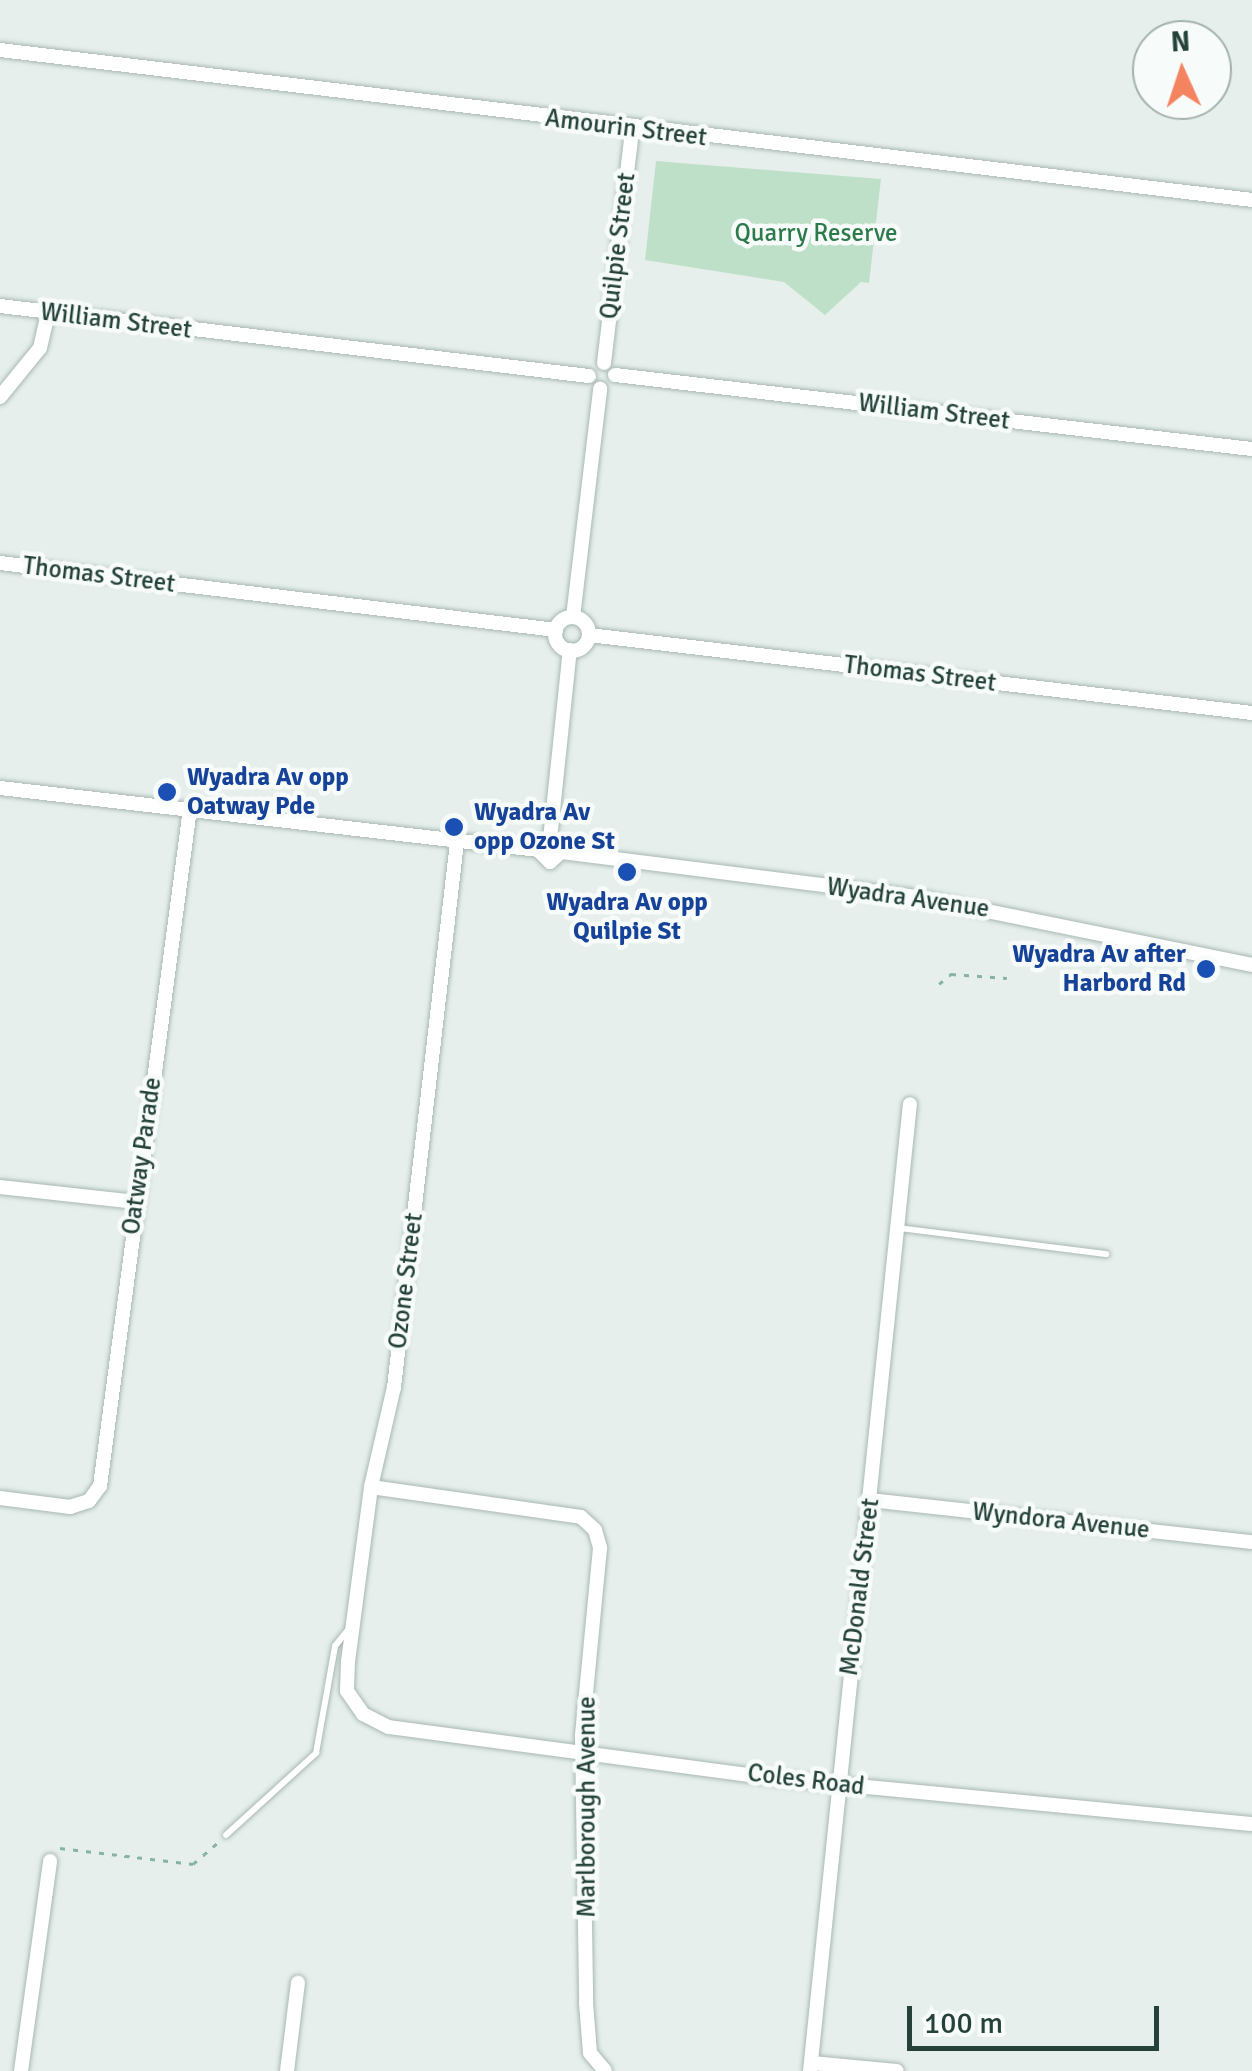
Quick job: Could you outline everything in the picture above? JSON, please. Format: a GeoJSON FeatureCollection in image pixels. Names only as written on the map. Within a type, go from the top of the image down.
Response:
{"type":"FeatureCollection","features":[{"type":"Feature","properties":{"kind":"street","name":"Amourin Street"},"geometry":{"type":"LineString","coordinates":[[0,50],[632,130],[1252,200]]}},
{"type":"Feature","properties":{"kind":"street","name":"Quilpie Street"},"geometry":{"type":"LineString","coordinates":[[604,363],[632,130]]}},
{"type":"Feature","properties":{"kind":"street","name":"William Street"},"geometry":{"type":"LineString","coordinates":[[0,306],[589,376]]}},
{"type":"Feature","properties":{"kind":"street"},"geometry":{"type":"LineString","coordinates":[[0,397],[40,348],[48,312]]}},
{"type":"Feature","properties":{"kind":"street"},"geometry":{"type":"LineString","coordinates":[[570,650],[557,641],[556,630],[573,617],[600,389],[589,376],[604,363],[615,376],[611,386],[600,389]]}},
{"type":"Feature","properties":{"kind":"street","name":"William Street"},"geometry":{"type":"LineString","coordinates":[[615,376],[1252,449]]}},
{"type":"Feature","properties":{"kind":"street","name":"Thomas Street"},"geometry":{"type":"LineString","coordinates":[[0,563],[556,630]]}},
{"type":"Feature","properties":{"kind":"street"},"geometry":{"type":"LineString","coordinates":[[0,788],[538,850],[550,839],[570,650],[588,635],[573,617]]}},
{"type":"Feature","properties":{"kind":"street","name":"Thomas Street"},"geometry":{"type":"LineString","coordinates":[[588,635],[1252,714]]}},
{"type":"Feature","properties":{"kind":"street","name":"Oatway Parade"},"geometry":{"type":"LineString","coordinates":[[0,1498],[70,1507],[90,1501],[100,1486],[190,809]]}},
{"type":"Feature","properties":{"kind":"street"},"geometry":{"type":"LineString","coordinates":[[550,839],[561,852]]}},
{"type":"Feature","properties":{"kind":"street","name":"Ozone Street"},"geometry":{"type":"LineString","coordinates":[[363,1714],[347,1691],[352,1626],[370,1487],[394,1387],[457,842]]}},
{"type":"Feature","properties":{"kind":"street","name":"Wyadra Avenue"},"geometry":{"type":"LineString","coordinates":[[538,850],[550,862],[561,852],[957,904],[1252,965]]}},
{"type":"Feature","properties":{"kind":"street","name":"McDonald Street"},"geometry":{"type":"LineString","coordinates":[[811,2067],[910,1104]]}},
{"type":"Feature","properties":{"kind":"street"},"geometry":{"type":"LineString","coordinates":[[0,1187],[136,1202]]}},
{"type":"Feature","properties":{"kind":"street","name":"Marlborough Avenue"},"geometry":{"type":"LineString","coordinates":[[370,1487],[582,1517],[596,1530],[600,1548],[585,1748],[586,2003],[590,2053],[605,2071]]}},
{"type":"Feature","properties":{"kind":"street","name":"Wyndora Avenue"},"geometry":{"type":"LineString","coordinates":[[870,1500],[1252,1542]]}},
{"type":"Feature","properties":{"kind":"street","name":"Coles Road"},"geometry":{"type":"LineString","coordinates":[[363,1714],[389,1727],[585,1748],[838,1784],[1252,1824]]}},
{"type":"Feature","properties":{"kind":"street"},"geometry":{"type":"LineString","coordinates":[[22,2071],[50,1861]]}},
{"type":"Feature","properties":{"kind":"street"},"geometry":{"type":"LineString","coordinates":[[287,2071],[298,1984]]}},
{"type":"Feature","properties":{"kind":"street"},"geometry":{"type":"LineString","coordinates":[[811,2067],[897,2071]]}},
{"type":"Feature","properties":{"kind":"lane"},"geometry":{"type":"LineString","coordinates":[[898,1228],[1106,1254]]}},
{"type":"Feature","properties":{"kind":"lane"},"geometry":{"type":"LineString","coordinates":[[226,1835],[316,1752],[335,1646],[352,1626]]}},
{"type":"Feature","properties":{"kind":"path"},"geometry":{"type":"LineString","coordinates":[[939,984],[951,974],[1007,978]]}},
{"type":"Feature","properties":{"kind":"path"},"geometry":{"type":"LineString","coordinates":[[50,1861],[61,1847],[194,1864],[226,1835]]}},
{"type":"Feature","properties":{"kind":"green space","name":"Quarry Reserve"},"geometry":{"type":"Polygon","coordinates":[[[656,161],[881,179],[869,283],[861,282],[825,315],[784,282],[645,260],[656,161]]]}},
{"type":"Feature","properties":{"kind":"place","name":"Wyadra Av opp Oatway Pde"},"geometry":{"type":"Point","coordinates":[167,792]}},
{"type":"Feature","properties":{"kind":"place","name":"Wyadra Av opp Ozone St"},"geometry":{"type":"Point","coordinates":[454,827]}},
{"type":"Feature","properties":{"kind":"place","name":"Wyadra Av opp Quilpie St"},"geometry":{"type":"Point","coordinates":[627,872]}},
{"type":"Feature","properties":{"kind":"place","name":"Wyadra Av after Harbord Rd"},"geometry":{"type":"Point","coordinates":[1206,969]}}]}
